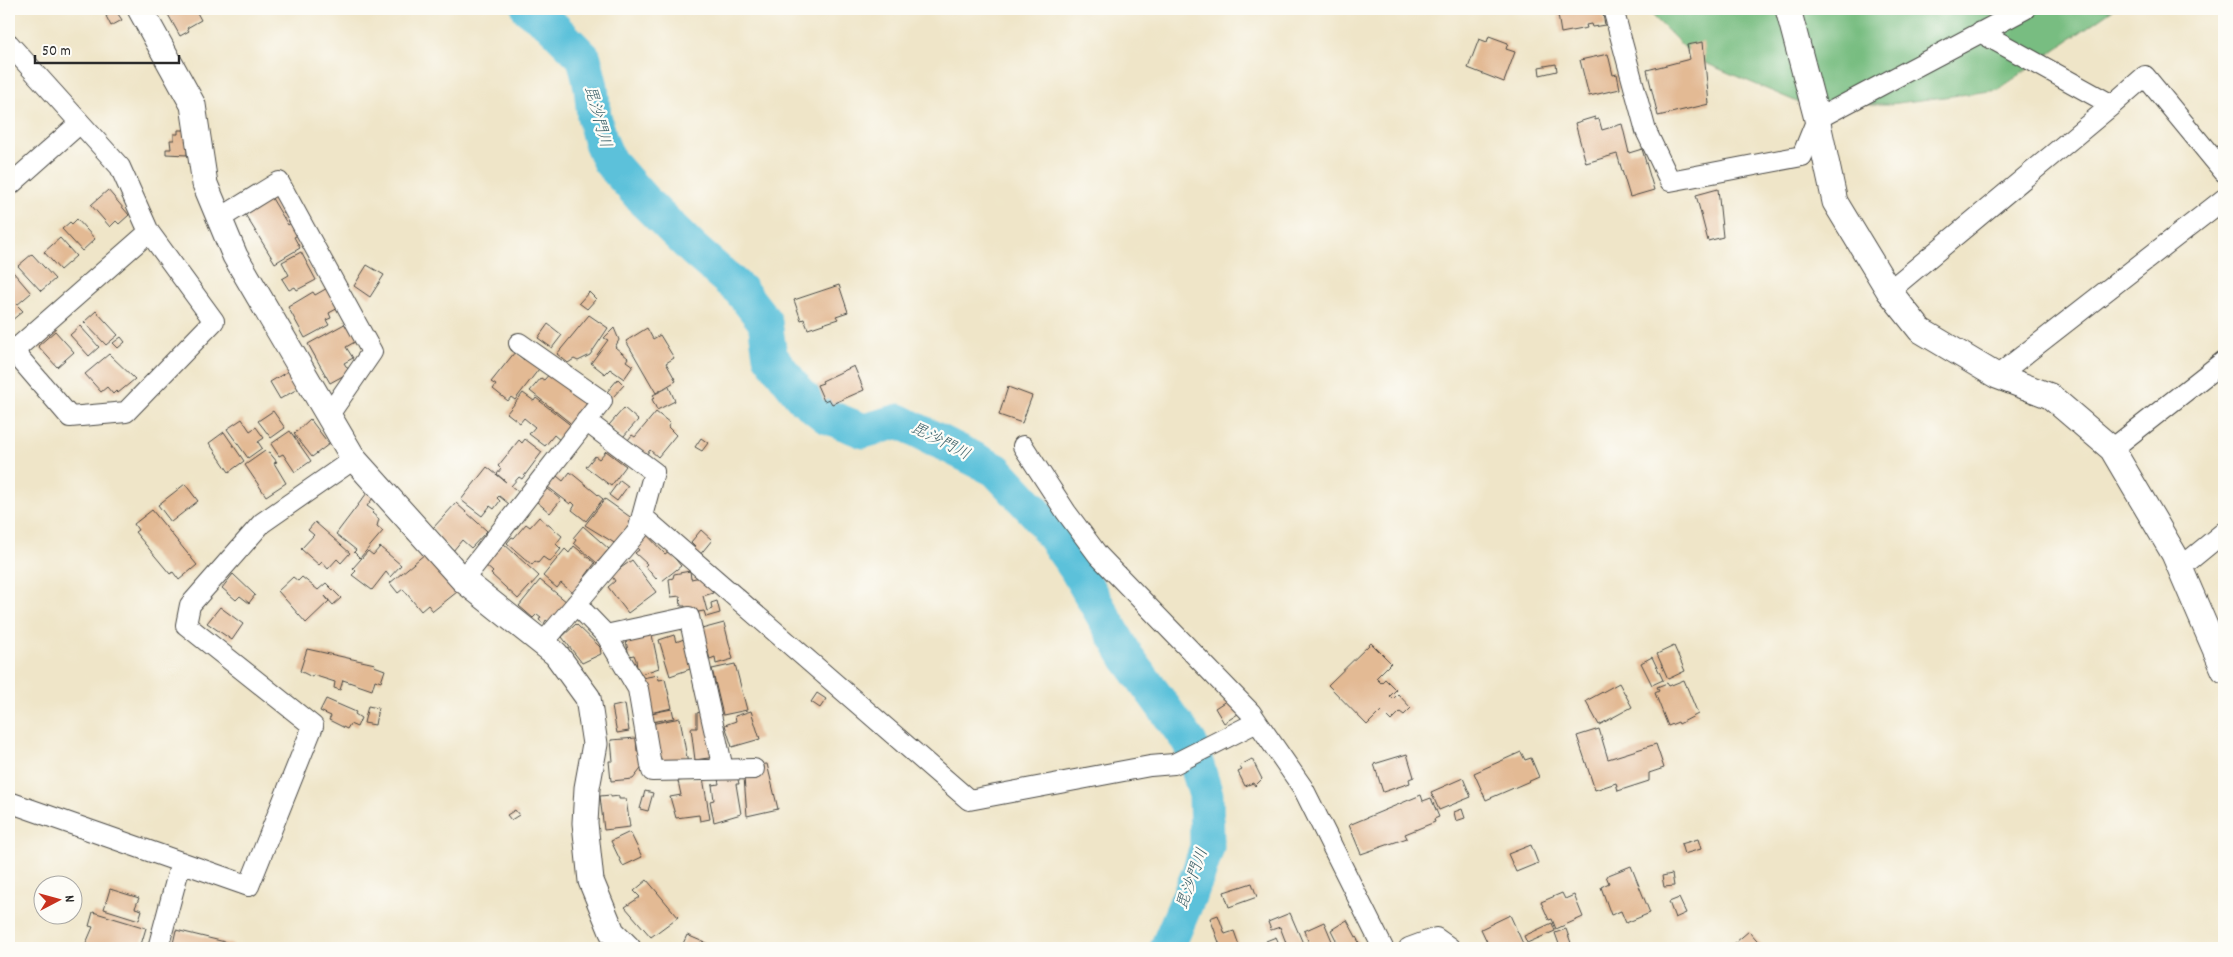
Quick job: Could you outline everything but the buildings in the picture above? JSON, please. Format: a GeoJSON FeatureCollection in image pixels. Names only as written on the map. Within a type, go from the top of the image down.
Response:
{"type":"FeatureCollection","features":[{"type":"Feature","properties":{"kind":"street"},"geometry":{"type":"LineString","coordinates":[[140,9],[193,105],[205,184],[235,256],[354,459],[463,580],[556,654],[588,698],[596,744],[586,788],[585,823],[592,881],[612,932],[628,948]]}},
{"type":"Feature","properties":{"kind":"street"},"geometry":{"type":"LineString","coordinates":[[1613,9],[1646,131],[1670,181],[1802,156],[1817,119],[2025,9]]}},
{"type":"Feature","properties":{"kind":"street"},"geometry":{"type":"LineString","coordinates":[[1788,9],[1817,119],[1835,202],[1889,291],[1920,330],[1997,376],[2050,396],[2112,449],[2174,554],[2224,670]]}},
{"type":"Feature","properties":{"kind":"street"},"geometry":{"type":"LineString","coordinates":[[1980,32],[2112,106]]}},
{"type":"Feature","properties":{"kind":"street"},"geometry":{"type":"LineString","coordinates":[[9,44],[120,167],[149,232],[214,321],[126,412],[70,417],[10,351],[149,232]]}},
{"type":"Feature","properties":{"kind":"street"},"geometry":{"type":"LineString","coordinates":[[1889,291],[2112,106],[2145,76],[2224,172]]}},
{"type":"Feature","properties":{"kind":"street"},"geometry":{"type":"LineString","coordinates":[[9,186],[80,123]]}},
{"type":"Feature","properties":{"kind":"street"},"geometry":{"type":"LineString","coordinates":[[219,219],[279,182],[372,352],[328,416]]}},
{"type":"Feature","properties":{"kind":"street"},"geometry":{"type":"LineString","coordinates":[[1997,376],[2224,199]]}},
{"type":"Feature","properties":{"kind":"street"},"geometry":{"type":"LineString","coordinates":[[463,580],[602,401],[520,343]]}},
{"type":"Feature","properties":{"kind":"street"},"geometry":{"type":"LineString","coordinates":[[2112,449],[2224,361]]}},
{"type":"Feature","properties":{"kind":"street"},"geometry":{"type":"LineString","coordinates":[[543,643],[638,531],[654,472],[586,421]]}},
{"type":"Feature","properties":{"kind":"street"},"geometry":{"type":"LineString","coordinates":[[1022,446],[1066,512],[1098,555],[1198,656],[1257,722],[1303,788],[1383,948]]}},
{"type":"Feature","properties":{"kind":"street"},"geometry":{"type":"LineString","coordinates":[[9,802],[249,886],[313,726],[186,625],[190,605],[262,523],[354,459]]}},
{"type":"Feature","properties":{"kind":"street"},"geometry":{"type":"LineString","coordinates":[[642,516],[969,800],[1150,766],[1174,764],[1257,722]]}},
{"type":"Feature","properties":{"kind":"street"},"geometry":{"type":"LineString","coordinates":[[2180,568],[2224,532]]}},
{"type":"Feature","properties":{"kind":"street"},"geometry":{"type":"LineString","coordinates":[[576,604],[606,635],[638,689],[652,771],[754,769]]}},
{"type":"Feature","properties":{"kind":"street"},"geometry":{"type":"LineString","coordinates":[[606,635],[689,617],[724,769]]}},
{"type":"Feature","properties":{"kind":"street"},"geometry":{"type":"LineString","coordinates":[[158,948],[181,862]]}},
{"type":"Feature","properties":{"kind":"street"},"geometry":{"type":"LineString","coordinates":[[1409,948],[1436,938],[1450,948]]}},
{"type":"Feature","properties":{"kind":"green space"},"geometry":{"type":"Polygon","coordinates":[[[1646,9],[2113,9],[1998,90],[1890,104],[1802,104],[1696,59],[1646,9]]]}},
{"type":"Feature","properties":{"kind":"waterway","name":"毘沙門川"},"geometry":{"type":"LineString","coordinates":[[529,9],[549,23],[584,58],[591,87],[594,116],[600,140],[609,161],[647,204],[694,250],[740,290],[765,322],[770,356],[802,397],[826,416],[864,431],[899,421],[996,470],[1038,515],[1075,567],[1127,657],[1190,743],[1206,795],[1207,847],[1198,875],[1167,948]]}}]}
